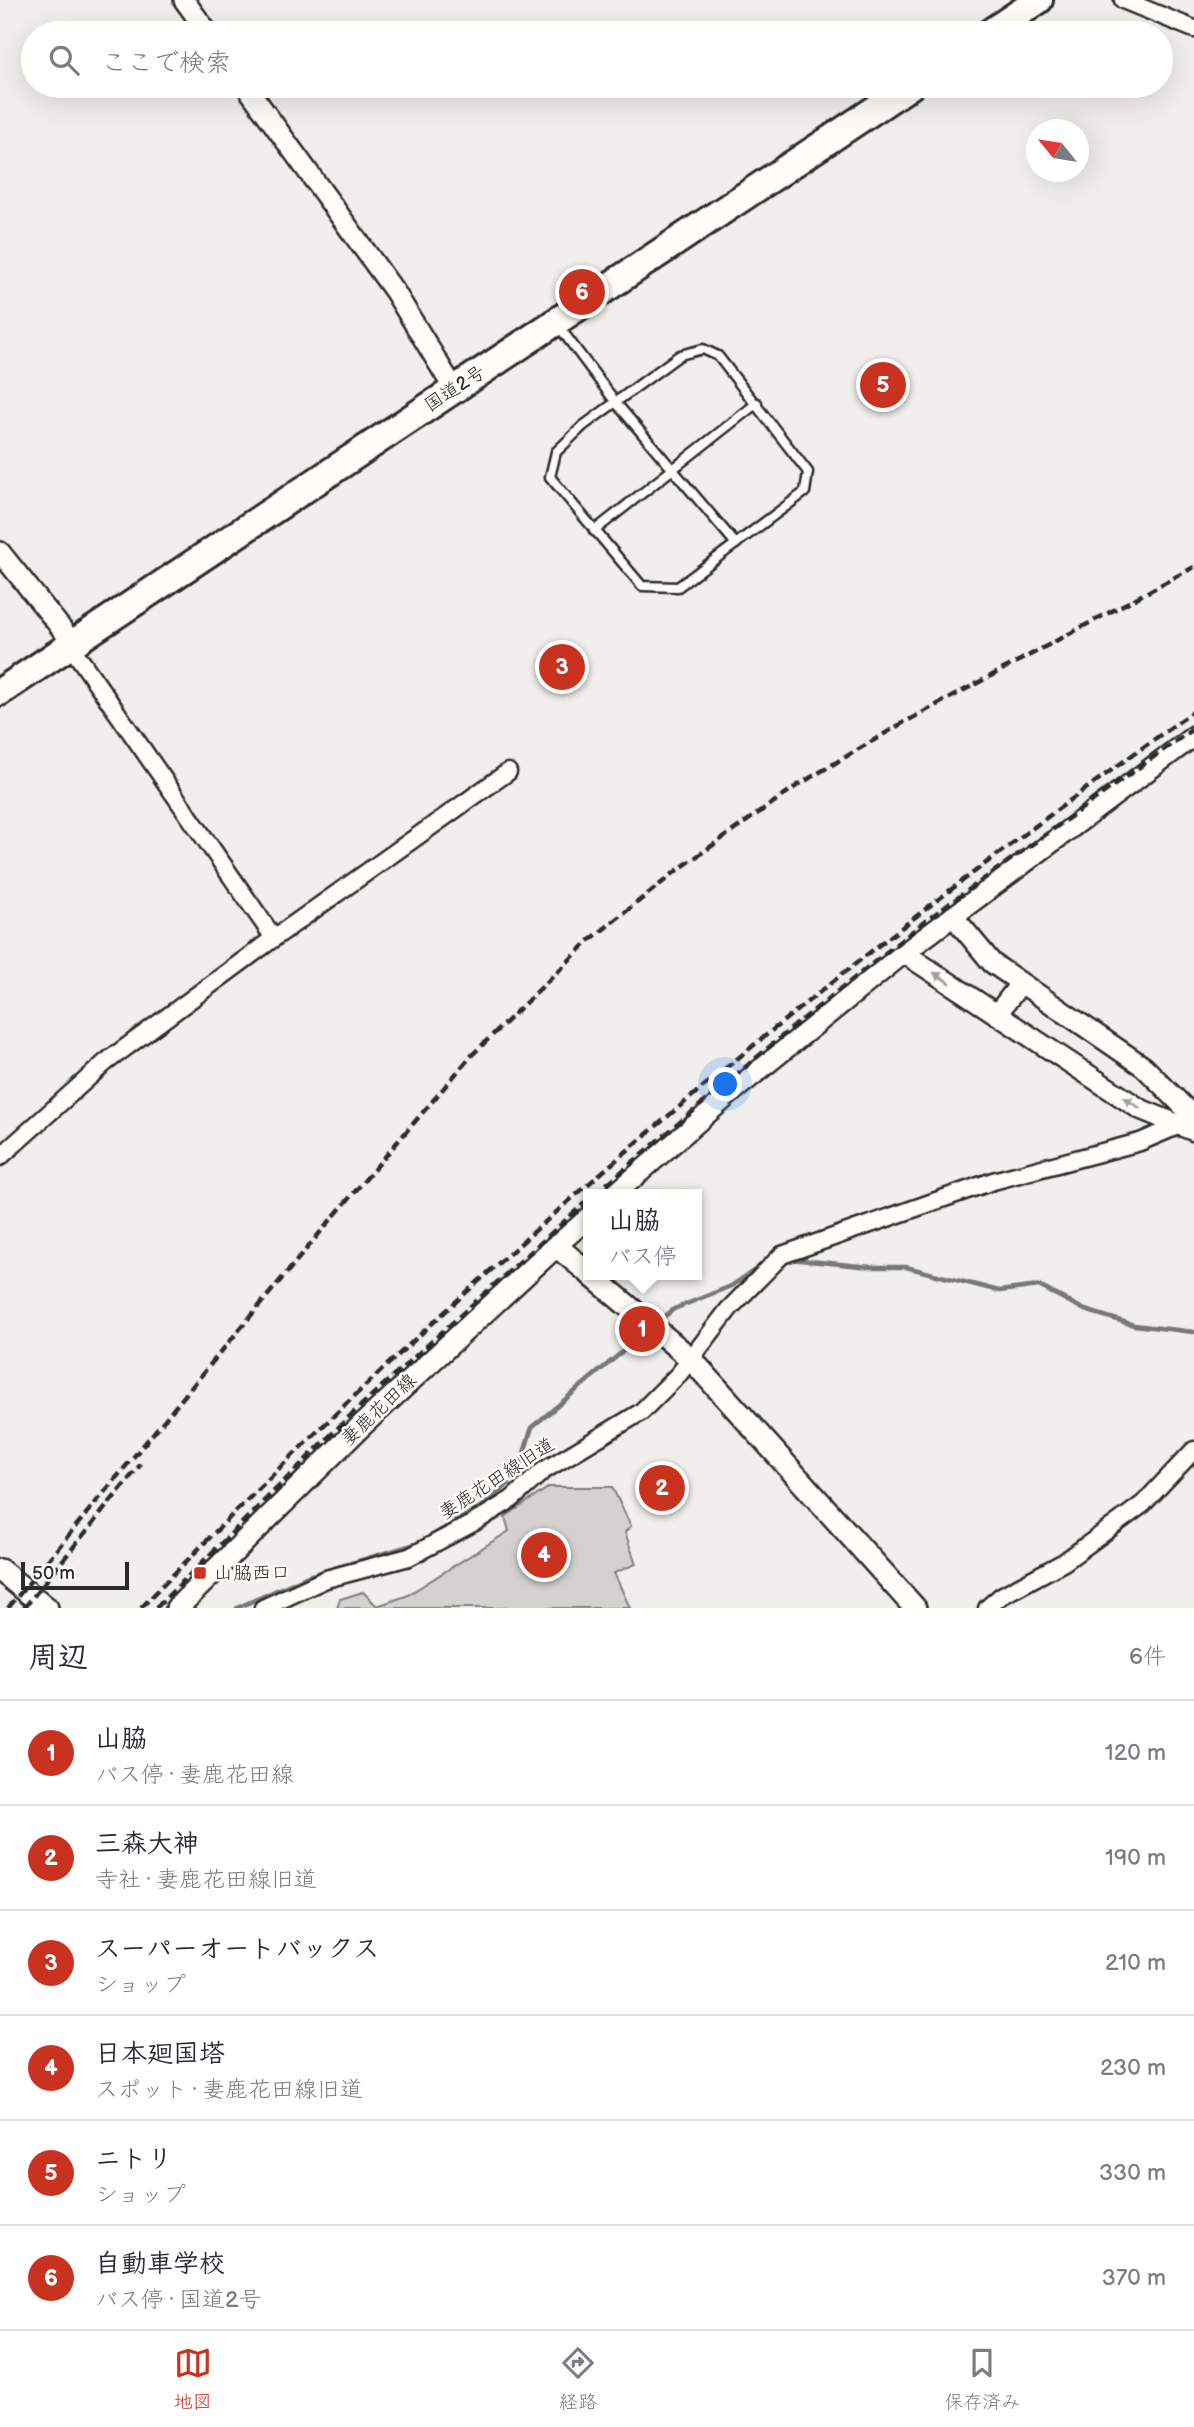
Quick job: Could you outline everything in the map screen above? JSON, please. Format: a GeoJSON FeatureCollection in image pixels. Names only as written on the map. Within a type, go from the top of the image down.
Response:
{"type":"FeatureCollection","features":[{"type":"Feature","properties":{"kind":"highway"},"geometry":{"type":"LineString","coordinates":[[1007,21],[1039,0]]}},
{"type":"Feature","properties":{"kind":"highway","name":"国道2号"},"geometry":{"type":"LineString","coordinates":[[0,692],[892,98]]}},
{"type":"Feature","properties":{"kind":"main road"},"geometry":{"type":"LineString","coordinates":[[556,1245],[583,1268]]}},
{"type":"Feature","properties":{"kind":"main road","name":"妻鹿花田線"},"geometry":{"type":"LineString","coordinates":[[177,1608],[360,1427],[556,1245]]}},
{"type":"Feature","properties":{"kind":"main road"},"geometry":{"type":"LineString","coordinates":[[597,1280],[691,1359],[915,1608]]}},
{"type":"Feature","properties":{"kind":"main road"},"geometry":{"type":"LineString","coordinates":[[0,1570],[47,1608]]}},
{"type":"Feature","properties":{"kind":"street"},"geometry":{"type":"LineString","coordinates":[[184,0],[199,21]]}},
{"type":"Feature","properties":{"kind":"street"},"geometry":{"type":"LineString","coordinates":[[1124,0],[1194,29]]}},
{"type":"Feature","properties":{"kind":"street"},"geometry":{"type":"LineString","coordinates":[[255,98],[395,292],[454,389]]}},
{"type":"Feature","properties":{"kind":"street"},"geometry":{"type":"LineString","coordinates":[[0,552],[71,644],[274,938]]}},
{"type":"Feature","properties":{"kind":"street"},"geometry":{"type":"LineString","coordinates":[[621,1189],[731,1093],[904,953],[1194,736]]}},
{"type":"Feature","properties":{"kind":"street"},"geometry":{"type":"LineString","coordinates":[[0,1157],[106,1062],[274,938],[508,772]]}},
{"type":"Feature","properties":{"kind":"street"},"geometry":{"type":"LineString","coordinates":[[953,916],[992,963],[1144,1067],[1189,1124]]}},
{"type":"Feature","properties":{"kind":"street"},"geometry":{"type":"LineString","coordinates":[[904,953],[1140,1109],[1189,1124]]}},
{"type":"Feature","properties":{"kind":"street"},"geometry":{"type":"LineString","coordinates":[[997,1014],[1020,984]]}},
{"type":"Feature","properties":{"kind":"street","name":"妻鹿花田線旧道"},"geometry":{"type":"LineString","coordinates":[[263,1608],[326,1579],[409,1557],[512,1499],[543,1471],[641,1412],[691,1359],[729,1309],[782,1255],[993,1181],[1140,1142],[1189,1124]]}},
{"type":"Feature","properties":{"kind":"street"},"geometry":{"type":"LineString","coordinates":[[556,1245],[583,1222]]}},
{"type":"Feature","properties":{"kind":"street"},"geometry":{"type":"LineString","coordinates":[[987,1608],[1001,1596],[1064,1562],[1143,1504],[1194,1450]]}},
{"type":"Feature","properties":{"kind":"lane"},"geometry":{"type":"LineString","coordinates":[[556,322],[617,404],[736,544]]}},
{"type":"Feature","properties":{"kind":"lane"},"geometry":{"type":"LineString","coordinates":[[703,349],[718,356],[808,472],[804,492],[678,587],[642,586],[550,477],[556,452],[583,426],[617,404],[680,355],[703,349]]}},
{"type":"Feature","properties":{"kind":"lane"},"geometry":{"type":"LineString","coordinates":[[594,531],[757,404]]}},
{"type":"Feature","properties":{"kind":"shaded area"},"geometry":{"type":"Polygon","coordinates":[[[549,1487],[612,1487],[631,1526],[625,1532],[636,1564],[614,1573],[630,1608],[337,1608],[340,1599],[363,1592],[377,1606],[406,1596],[509,1531],[505,1517],[549,1487]]]}},
{"type":"Feature","properties":{"kind":"waterway"},"geometry":{"type":"LineString","coordinates":[[790,1259],[870,1267],[906,1267],[999,1291],[1039,1286],[1085,1310],[1134,1325],[1194,1332]]}},
{"type":"Feature","properties":{"kind":"waterway"},"geometry":{"type":"LineString","coordinates":[[659,1321],[674,1309],[731,1286],[762,1265]]}},
{"type":"Feature","properties":{"kind":"waterway"},"geometry":{"type":"LineString","coordinates":[[237,1608],[308,1576],[419,1543],[487,1503],[517,1476],[532,1427],[645,1333]]}},
{"type":"Feature","properties":{"kind":"railway"},"geometry":{"type":"LineString","coordinates":[[8,1608],[328,1223],[472,1055],[590,940],[679,869],[798,785],[901,724],[1194,567]]}},
{"type":"Feature","properties":{"kind":"railway"},"geometry":{"type":"LineString","coordinates":[[583,1189],[780,1024],[916,917],[1194,711]]}},
{"type":"Feature","properties":{"kind":"railway"},"geometry":{"type":"LineString","coordinates":[[601,1189],[787,1032],[924,922],[1194,728]]}},
{"type":"Feature","properties":{"kind":"railway"},"geometry":{"type":"LineString","coordinates":[[141,1608],[388,1364],[583,1189]]}},
{"type":"Feature","properties":{"kind":"railway"},"geometry":{"type":"LineString","coordinates":[[156,1608],[357,1409],[583,1205]]}},
{"type":"Feature","properties":{"kind":"railway"},"geometry":{"type":"LineString","coordinates":[[24,1608],[141,1464]]}},
{"type":"Feature","properties":{"kind":"place","name":"自動車学校"},"geometry":{"type":"Point","coordinates":[582,292]}},
{"type":"Feature","properties":{"kind":"place","name":"ニトリ"},"geometry":{"type":"Point","coordinates":[883,385]}},
{"type":"Feature","properties":{"kind":"place","name":"スーパーオートバックス"},"geometry":{"type":"Point","coordinates":[562,667]}},
{"type":"Feature","properties":{"kind":"place","name":"山脇"},"geometry":{"type":"Point","coordinates":[642,1329]}},
{"type":"Feature","properties":{"kind":"place","name":"三森大神"},"geometry":{"type":"Point","coordinates":[662,1488]}},
{"type":"Feature","properties":{"kind":"place","name":"日本廻国塔"},"geometry":{"type":"Point","coordinates":[544,1555]}},
{"type":"Feature","properties":{"kind":"place","name":"山脇西口"},"geometry":{"type":"Point","coordinates":[200,1573]}}]}
